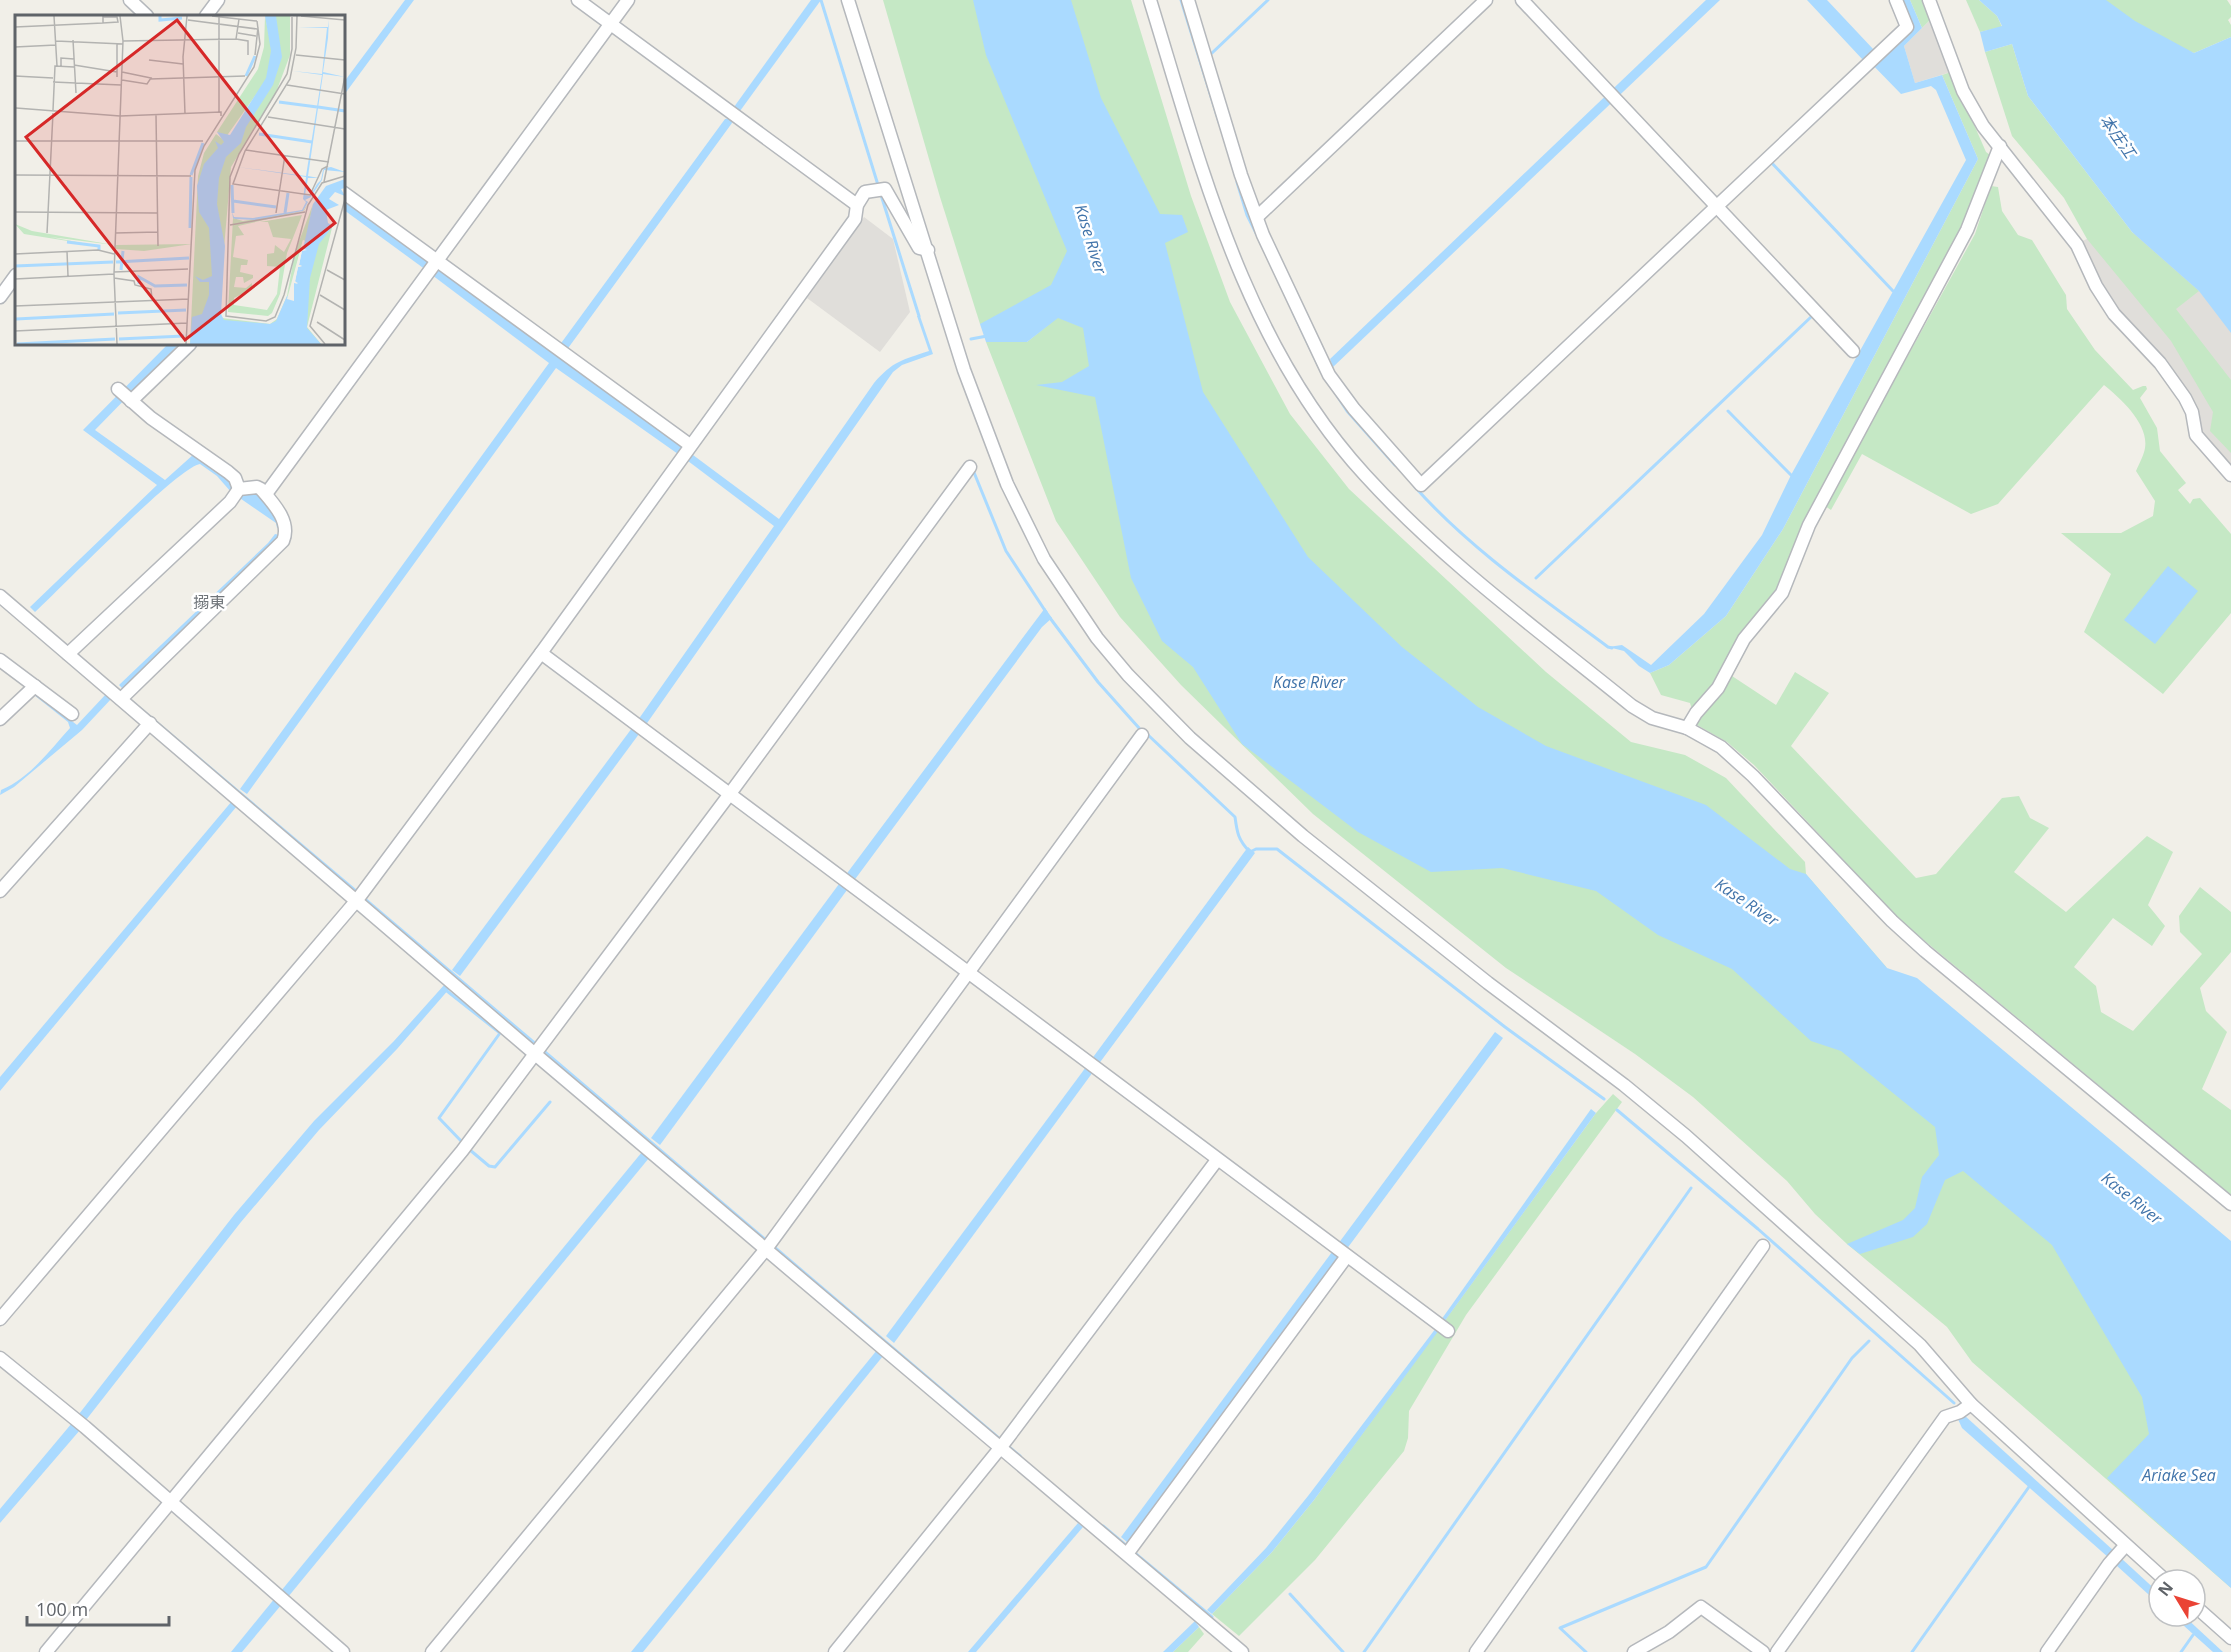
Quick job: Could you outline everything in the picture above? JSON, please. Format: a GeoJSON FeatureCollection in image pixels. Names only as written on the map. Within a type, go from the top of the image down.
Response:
{"type":"FeatureCollection","features":[{"type":"Feature","properties":{"kind":"street"},"geometry":{"type":"LineString","coordinates":[[130,0],[146,15]]}},
{"type":"Feature","properties":{"kind":"street"},"geometry":{"type":"LineString","coordinates":[[207,15],[218,0]]}},
{"type":"Feature","properties":{"kind":"street"},"geometry":{"type":"LineString","coordinates":[[578,0],[857,205]]}},
{"type":"Feature","properties":{"kind":"street"},"geometry":{"type":"LineString","coordinates":[[266,494],[628,0]]}},
{"type":"Feature","properties":{"kind":"street"},"geometry":{"type":"LineString","coordinates":[[848,0],[964,370],[988,437],[1022,518],[1065,592],[1097,638],[1128,675],[1190,738],[1303,836],[1686,1136],[1920,1345],[1971,1404],[2151,1568]]}},
{"type":"Feature","properties":{"kind":"street"},"geometry":{"type":"LineString","coordinates":[[1150,0],[1205,182],[1235,261],[1268,334],[1300,390],[1363,473],[1451,559],[1632,706],[1652,718],[1688,728],[1721,747],[1754,776],[1892,921],[1925,951],[2231,1204]]}},
{"type":"Feature","properties":{"kind":"street"},"geometry":{"type":"LineString","coordinates":[[1188,0],[1240,175],[1263,235],[1329,375],[1354,409],[1421,485],[1907,27],[1896,0]]}},
{"type":"Feature","properties":{"kind":"street"},"geometry":{"type":"LineString","coordinates":[[1257,217],[1486,0]]}},
{"type":"Feature","properties":{"kind":"street"},"geometry":{"type":"LineString","coordinates":[[1522,0],[1853,351]]}},
{"type":"Feature","properties":{"kind":"street"},"geometry":{"type":"LineString","coordinates":[[1929,0],[1963,91],[1983,126],[2077,245],[2096,286],[2114,315],[2160,363],[2185,398],[2192,412],[2196,435],[2231,475]]}},
{"type":"Feature","properties":{"kind":"street"},"geometry":{"type":"LineString","coordinates":[[1688,728],[1696,712],[1723,680],[1744,639],[1782,593],[1809,525],[1967,230],[2000,146]]}},
{"type":"Feature","properties":{"kind":"street"},"geometry":{"type":"LineString","coordinates":[[0,1319],[357,900],[541,653],[855,219],[857,205],[865,192],[885,189],[919,248],[928,250]]}},
{"type":"Feature","properties":{"kind":"street"},"geometry":{"type":"LineString","coordinates":[[345,194],[690,445]]}},
{"type":"Feature","properties":{"kind":"street"},"geometry":{"type":"LineString","coordinates":[[0,297],[15,276]]}},
{"type":"Feature","properties":{"kind":"street"},"geometry":{"type":"LineString","coordinates":[[131,401],[189,345]]}},
{"type":"Feature","properties":{"kind":"street"},"geometry":{"type":"LineString","coordinates":[[118,389],[151,418],[228,472],[239,489]]}},
{"type":"Feature","properties":{"kind":"street"},"geometry":{"type":"LineString","coordinates":[[45,1652],[442,1176],[729,795],[970,467]]}},
{"type":"Feature","properties":{"kind":"street"},"geometry":{"type":"LineString","coordinates":[[68,654],[230,502],[239,489],[256,487],[266,494],[286,524],[287,532],[283,541],[121,699]]}},
{"type":"Feature","properties":{"kind":"street"},"geometry":{"type":"LineString","coordinates":[[0,596],[1242,1652]]}},
{"type":"Feature","properties":{"kind":"street"},"geometry":{"type":"LineString","coordinates":[[541,653],[1448,1331]]}},
{"type":"Feature","properties":{"kind":"street"},"geometry":{"type":"LineString","coordinates":[[0,660],[72,714]]}},
{"type":"Feature","properties":{"kind":"street"},"geometry":{"type":"LineString","coordinates":[[0,719],[35,686]]}},
{"type":"Feature","properties":{"kind":"street"},"geometry":{"type":"LineString","coordinates":[[0,891],[150,723]]}},
{"type":"Feature","properties":{"kind":"street"},"geometry":{"type":"LineString","coordinates":[[432,1652],[766,1249],[1142,735]]}},
{"type":"Feature","properties":{"kind":"street"},"geometry":{"type":"LineString","coordinates":[[835,1652],[1001,1447],[1217,1160]]}},
{"type":"Feature","properties":{"kind":"street"},"geometry":{"type":"LineString","coordinates":[[1476,1652],[1763,1246]]}},
{"type":"Feature","properties":{"kind":"street"},"geometry":{"type":"LineString","coordinates":[[1127,1554],[1347,1256]]}},
{"type":"Feature","properties":{"kind":"street"},"geometry":{"type":"LineString","coordinates":[[0,1358],[85,1427],[343,1652]]}},
{"type":"Feature","properties":{"kind":"street"},"geometry":{"type":"LineString","coordinates":[[1777,1652],[1945,1417],[1960,1412],[1971,1404]]}},
{"type":"Feature","properties":{"kind":"street"},"geometry":{"type":"LineString","coordinates":[[2047,1652],[2109,1564],[2126,1546]]}},
{"type":"Feature","properties":{"kind":"street"},"geometry":{"type":"LineString","coordinates":[[1634,1652],[1669,1632],[1701,1607],[1763,1652]]}},
{"type":"Feature","properties":{"kind":"street"},"geometry":{"type":"LineString","coordinates":[[2207,1617],[2231,1638]]}},
{"type":"Feature","properties":{"kind":"shaded area"},"geometry":{"type":"Polygon","coordinates":[[[1930,20],[1951,72],[1915,83],[1904,46],[1930,20]]]}},
{"type":"Feature","properties":{"kind":"shaded area"},"geometry":{"type":"Polygon","coordinates":[[[864,217],[893,239],[910,312],[880,352],[807,298],[864,217]]]}},
{"type":"Feature","properties":{"kind":"shaded area"},"geometry":{"type":"Polygon","coordinates":[[[2231,221],[2231,468],[2200,432],[2199,422],[2117,312],[2100,284],[2080,242],[2087,239],[2231,221]]]}},
{"type":"Feature","properties":{"kind":"green space"},"geometry":{"type":"Polygon","coordinates":[[[883,0],[983,0],[1080,262],[1061,287],[1000,321],[980,324],[940,197],[883,0]]]}},
{"type":"Feature","properties":{"kind":"green space"},"geometry":{"type":"Polygon","coordinates":[[[1056,0],[1131,0],[1191,196],[1230,302],[1290,414],[1349,489],[1546,672],[1631,742],[1685,755],[1726,778],[1805,862],[1806,874],[1887,968],[1290,668],[1146,222],[1056,0]]]}},
{"type":"Feature","properties":{"kind":"green space"},"geometry":{"type":"Polygon","coordinates":[[[1910,0],[1922,0],[1930,20],[1922,28],[1910,0]]]}},
{"type":"Feature","properties":{"kind":"green space"},"geometry":{"type":"Polygon","coordinates":[[[1966,0],[1979,0],[1997,16],[2002,27],[1980,32],[1966,0]]]}},
{"type":"Feature","properties":{"kind":"green space"},"geometry":{"type":"Polygon","coordinates":[[[2058,0],[2227,0],[2231,6],[2231,17],[2228,20],[2231,25],[2231,37],[2194,53],[2058,0]]]}},
{"type":"Feature","properties":{"kind":"green space"},"geometry":{"type":"Polygon","coordinates":[[[2012,44],[2028,96],[2132,232],[2199,291],[2176,309],[2231,380],[2231,453],[2210,431],[2213,412],[2171,341],[2087,239],[2064,198],[2012,136],[1985,52],[2012,44]]]}},
{"type":"Feature","properties":{"kind":"green space"},"geometry":{"type":"Polygon","coordinates":[[[1951,72],[1986,152],[1993,157],[1963,231],[1802,526],[1777,591],[1732,676],[1776,705],[1795,672],[1829,693],[1791,746],[1916,878],[1936,874],[2002,798],[2019,796],[2030,818],[2049,828],[2014,872],[2066,912],[2147,836],[2173,852],[2148,905],[2165,926],[2152,946],[2113,918],[2074,967],[2096,986],[2101,1012],[2133,1031],[2202,954],[2180,932],[2179,916],[2200,887],[2231,912],[2231,952],[2200,988],[2206,1011],[2227,1032],[2202,1089],[2231,1110],[2231,1195],[1902,922],[1754,765],[1727,742],[1697,725],[1690,703],[1661,695],[1650,673],[1669,665],[1726,616],[1783,529],[1978,159],[1942,75],[1951,72]]]}},
{"type":"Feature","properties":{"kind":"green space"},"geometry":{"type":"Polygon","coordinates":[[[1991,186],[1998,187],[2002,211],[2018,235],[2032,240],[2066,295],[2067,309],[2095,350],[2133,390],[2146,386],[2147,389],[2140,398],[2157,428],[2160,451],[2186,483],[2178,490],[2190,504],[2193,499],[2200,498],[2231,534],[2231,613],[2163,694],[2084,632],[2111,574],[2061,533],[2121,533],[2153,516],[2155,501],[2136,471],[2145,448],[2143,430],[2132,413],[2104,385],[1998,504],[1971,514],[1862,454],[1831,510],[1825,506],[1975,234],[1991,186]]]}},
{"type":"Feature","properties":{"kind":"green space"},"geometry":{"type":"Polygon","coordinates":[[[1091,316],[1104,389],[1617,867],[2094,1233],[2231,1588],[1972,1362],[1947,1327],[1847,1244],[1815,1214],[1787,1181],[1693,1097],[1635,1054],[1506,968],[1313,814],[1181,685],[1120,617],[1056,521],[986,342],[1027,342],[1058,317],[1091,316]]]}},
{"type":"Feature","properties":{"kind":"green space"},"geometry":{"type":"Polygon","coordinates":[[[1613,1094],[1622,1102],[1466,1315],[1409,1411],[1408,1438],[1404,1451],[1315,1560],[1239,1636],[1212,1614],[1272,1552],[1314,1500],[1596,1113],[1613,1094]]]}},
{"type":"Feature","properties":{"kind":"green space"},"geometry":{"type":"Polygon","coordinates":[[[1199,1627],[1204,1634],[1188,1652],[1173,1652],[1199,1627]]]}},
{"type":"Feature","properties":{"kind":"water"},"geometry":{"type":"Polygon","coordinates":[[[405,0],[414,0],[345,94],[345,81],[405,0]]]}},
{"type":"Feature","properties":{"kind":"water"},"geometry":{"type":"Polygon","coordinates":[[[811,0],[821,0],[740,111],[735,112],[734,107],[811,0]]]}},
{"type":"Feature","properties":{"kind":"water","name":"Kase River"},"geometry":{"type":"Polygon","coordinates":[[[973,0],[1071,0],[1101,98],[1160,214],[1182,215],[1188,232],[1165,243],[1203,392],[1308,557],[1402,647],[1478,707],[1546,746],[1706,805],[1790,869],[1806,874],[1887,968],[1917,978],[2231,1241],[2231,1588],[2107,1478],[2149,1434],[2142,1397],[2052,1245],[1963,1171],[1945,1180],[1927,1224],[1913,1237],[1860,1254],[1847,1244],[1903,1220],[1915,1208],[1922,1177],[1939,1155],[1935,1127],[1841,1051],[1811,1041],[1732,969],[1658,935],[1596,891],[1502,868],[1431,872],[1358,832],[1242,744],[1193,667],[1162,641],[1131,578],[1095,397],[1036,385],[1062,382],[1089,366],[1083,328],[1058,318],[1027,342],[986,342],[980,324],[1051,285],[1067,251],[986,55],[973,0]]]}},
{"type":"Feature","properties":{"kind":"water"},"geometry":{"type":"Polygon","coordinates":[[[1706,0],[1720,0],[1333,367],[1330,359],[1706,0]]]}},
{"type":"Feature","properties":{"kind":"water"},"geometry":{"type":"Polygon","coordinates":[[[1807,0],[1827,0],[1874,50],[1912,29],[1900,0],[1910,0],[1922,28],[1904,46],[1915,83],[1942,75],[1978,159],[1783,529],[1726,616],[1669,665],[1650,673],[1624,651],[1608,647],[1622,645],[1651,665],[1704,614],[1762,535],[1791,475],[1966,160],[1936,90],[1931,86],[1901,94],[1866,58],[1863,60],[1807,0]]]}},
{"type":"Feature","properties":{"kind":"water","name":"本庄江"},"geometry":{"type":"Polygon","coordinates":[[[1979,0],[2106,0],[2135,21],[2194,53],[2231,37],[2231,333],[2199,291],[2132,232],[2028,96],[2012,44],[1985,52],[1980,32],[2002,26],[1997,16],[1979,0]]]}},
{"type":"Feature","properties":{"kind":"water"},"geometry":{"type":"Polygon","coordinates":[[[731,118],[732,123],[566,351],[559,346],[725,119],[731,118]]]}},
{"type":"Feature","properties":{"kind":"water"},"geometry":{"type":"Polygon","coordinates":[[[345,202],[430,264],[426,270],[345,211],[345,202]]]}},
{"type":"Feature","properties":{"kind":"water"},"geometry":{"type":"Polygon","coordinates":[[[437,269],[683,447],[678,454],[556,368],[247,794],[240,789],[549,363],[432,275],[437,269]]]}},
{"type":"Feature","properties":{"kind":"water"},"geometry":{"type":"Polygon","coordinates":[[[917,316],[920,316],[933,354],[902,365],[893,372],[645,726],[638,720],[774,526],[688,461],[693,455],[779,519],[874,383],[898,362],[929,351],[917,316]]]}},
{"type":"Feature","properties":{"kind":"water"},"geometry":{"type":"Polygon","coordinates":[[[167,345],[178,345],[95,430],[165,480],[194,454],[258,493],[282,527],[277,528],[276,523],[231,492],[217,476],[200,464],[168,485],[35,612],[30,607],[157,485],[83,430],[167,345]]]}},
{"type":"Feature","properties":{"kind":"water"},"geometry":{"type":"Polygon","coordinates":[[[275,534],[280,535],[278,543],[123,689],[119,685],[268,543],[275,534]]]}},
{"type":"Feature","properties":{"kind":"water"},"geometry":{"type":"Polygon","coordinates":[[[2168,566],[2198,591],[2155,644],[2124,620],[2168,566]]]}},
{"type":"Feature","properties":{"kind":"water"},"geometry":{"type":"Polygon","coordinates":[[[1045,608],[1052,618],[1042,627],[853,882],[845,876],[1045,608]]]}},
{"type":"Feature","properties":{"kind":"water"},"geometry":{"type":"Polygon","coordinates":[[[35,693],[77,725],[107,693],[112,698],[82,730],[14,787],[0,795],[1,790],[21,778],[39,763],[70,728],[68,722],[34,695],[35,693]]]}},
{"type":"Feature","properties":{"kind":"water"},"geometry":{"type":"Polygon","coordinates":[[[632,728],[639,734],[460,976],[452,970],[632,728]]]}},
{"type":"Feature","properties":{"kind":"water"},"geometry":{"type":"Polygon","coordinates":[[[232,801],[237,806],[0,1091],[0,1077],[232,801]]]}},
{"type":"Feature","properties":{"kind":"water"},"geometry":{"type":"Polygon","coordinates":[[[1248,847],[1255,853],[1098,1065],[1091,1060],[1248,847]]]}},
{"type":"Feature","properties":{"kind":"water"},"geometry":{"type":"Polygon","coordinates":[[[839,884],[847,890],[660,1145],[651,1138],[839,884]]]}},
{"type":"Feature","properties":{"kind":"water"},"geometry":{"type":"Polygon","coordinates":[[[445,984],[450,988],[397,1049],[319,1130],[241,1222],[86,1420],[79,1414],[234,1215],[314,1121],[394,1041],[445,984]]]}},
{"type":"Feature","properties":{"kind":"water"},"geometry":{"type":"Polygon","coordinates":[[[1495,1032],[1503,1038],[1346,1250],[1338,1244],[1495,1032]]]}},
{"type":"Feature","properties":{"kind":"water"},"geometry":{"type":"Polygon","coordinates":[[[1086,1067],[1093,1072],[894,1343],[886,1336],[1086,1067]]]}},
{"type":"Feature","properties":{"kind":"water"},"geometry":{"type":"Polygon","coordinates":[[[1591,1109],[1596,1113],[1444,1322],[1441,1320],[1591,1109]]]}},
{"type":"Feature","properties":{"kind":"water"},"geometry":{"type":"Polygon","coordinates":[[[642,1152],[649,1158],[288,1597],[281,1591],[642,1152]]]}},
{"type":"Feature","properties":{"kind":"water"},"geometry":{"type":"Polygon","coordinates":[[[1332,1252],[1340,1258],[1128,1543],[1121,1537],[1332,1252]]]}},
{"type":"Feature","properties":{"kind":"water"},"geometry":{"type":"Polygon","coordinates":[[[1436,1328],[1439,1330],[1314,1500],[1272,1552],[1212,1614],[1207,1610],[1266,1548],[1436,1328]]]}},
{"type":"Feature","properties":{"kind":"water"},"geometry":{"type":"Polygon","coordinates":[[[877,1350],[883,1356],[643,1652],[631,1652],[877,1350]]]}},
{"type":"Feature","properties":{"kind":"water"},"geometry":{"type":"Polygon","coordinates":[[[1964,1415],[2114,1551],[2109,1558],[1962,1428],[1957,1417],[1964,1415]]]}},
{"type":"Feature","properties":{"kind":"water"},"geometry":{"type":"Polygon","coordinates":[[[72,1423],[80,1430],[0,1523],[0,1509],[72,1423]]]}},
{"type":"Feature","properties":{"kind":"water"},"geometry":{"type":"Polygon","coordinates":[[[1078,1523],[1083,1527],[976,1652],[968,1652],[1078,1523]]]}},
{"type":"Feature","properties":{"kind":"water"},"geometry":{"type":"Polygon","coordinates":[[[2122,1559],[2147,1582],[2147,1593],[2116,1565],[2122,1559]]]}},
{"type":"Feature","properties":{"kind":"water"},"geometry":{"type":"Polygon","coordinates":[[[275,1598],[282,1604],[242,1652],[231,1652],[275,1598]]]}},
{"type":"Feature","properties":{"kind":"water"},"geometry":{"type":"Polygon","coordinates":[[[1195,1621],[1199,1627],[1173,1652],[1163,1652],[1195,1621]]]}},
{"type":"Feature","properties":{"kind":"water"},"geometry":{"type":"Polygon","coordinates":[[[2186,1628],[2197,1628],[2223,1652],[2213,1652],[2186,1628]]]}},
{"type":"Feature","properties":{"kind":"waterway"},"geometry":{"type":"LineString","coordinates":[[821,0],[878,185]]}},
{"type":"Feature","properties":{"kind":"waterway"},"geometry":{"type":"LineString","coordinates":[[1181,0],[1219,122]]}},
{"type":"Feature","properties":{"kind":"waterway"},"geometry":{"type":"LineString","coordinates":[[1212,53],[1268,0]]}},
{"type":"Feature","properties":{"kind":"waterway"},"geometry":{"type":"LineString","coordinates":[[1770,161],[1893,291]]}},
{"type":"Feature","properties":{"kind":"waterway"},"geometry":{"type":"LineString","coordinates":[[1237,182],[1247,215],[1257,235]]}},
{"type":"Feature","properties":{"kind":"waterway"},"geometry":{"type":"LineString","coordinates":[[881,195],[919,316]]}},
{"type":"Feature","properties":{"kind":"waterway"},"geometry":{"type":"LineString","coordinates":[[1293,312],[1322,373]]}},
{"type":"Feature","properties":{"kind":"waterway"},"geometry":{"type":"LineString","coordinates":[[1536,578],[1811,317]]}},
{"type":"Feature","properties":{"kind":"waterway"},"geometry":{"type":"LineString","coordinates":[[971,339],[987,336]]}},
{"type":"Feature","properties":{"kind":"waterway"},"geometry":{"type":"LineString","coordinates":[[1336,394],[1347,411],[1395,465]]}},
{"type":"Feature","properties":{"kind":"waterway"},"geometry":{"type":"LineString","coordinates":[[1728,411],[1791,475]]}},
{"type":"Feature","properties":{"kind":"waterway"},"geometry":{"type":"LineString","coordinates":[[973,470],[1006,551],[1046,612]]}},
{"type":"Feature","properties":{"kind":"waterway"},"geometry":{"type":"LineString","coordinates":[[1415,487],[1436,510],[1507,572],[1612,648]]}},
{"type":"Feature","properties":{"kind":"waterway"},"geometry":{"type":"LineString","coordinates":[[1050,618],[1098,682],[1139,728]]}},
{"type":"Feature","properties":{"kind":"waterway"},"geometry":{"type":"LineString","coordinates":[[130,700],[357,892]]}},
{"type":"Feature","properties":{"kind":"waterway"},"geometry":{"type":"LineString","coordinates":[[1147,734],[1235,817],[1239,836],[1250,852],[1256,849],[1277,849],[1505,1027],[1604,1099]]}},
{"type":"Feature","properties":{"kind":"waterway"},"geometry":{"type":"LineString","coordinates":[[366,900],[538,1046]]}},
{"type":"Feature","properties":{"kind":"waterway"},"geometry":{"type":"LineString","coordinates":[[447,991],[500,1033],[439,1118],[462,1142]]}},
{"type":"Feature","properties":{"kind":"waterway"},"geometry":{"type":"LineString","coordinates":[[545,1052],[767,1241]]}},
{"type":"Feature","properties":{"kind":"waterway"},"geometry":{"type":"LineString","coordinates":[[470,1150],[489,1166],[495,1167],[550,1102]]}},
{"type":"Feature","properties":{"kind":"waterway"},"geometry":{"type":"LineString","coordinates":[[1617,1110],[1758,1229],[1954,1403]]}},
{"type":"Feature","properties":{"kind":"waterway"},"geometry":{"type":"LineString","coordinates":[[1364,1652],[1691,1188]]}},
{"type":"Feature","properties":{"kind":"waterway"},"geometry":{"type":"LineString","coordinates":[[773,1246],[1001,1440]]}},
{"type":"Feature","properties":{"kind":"waterway"},"geometry":{"type":"LineString","coordinates":[[1586,1652],[1560,1628],[1706,1567],[1852,1358],[1869,1341]]}},
{"type":"Feature","properties":{"kind":"waterway"},"geometry":{"type":"LineString","coordinates":[[1008,1446],[1020,1456]]}},
{"type":"Feature","properties":{"kind":"waterway"},"geometry":{"type":"LineString","coordinates":[[1912,1652],[2031,1484]]}},
{"type":"Feature","properties":{"kind":"waterway"},"geometry":{"type":"LineString","coordinates":[[1103,1526],[1128,1547]]}},
{"type":"Feature","properties":{"kind":"waterway"},"geometry":{"type":"LineString","coordinates":[[1136,1554],[1212,1617]]}},
{"type":"Feature","properties":{"kind":"waterway"},"geometry":{"type":"LineString","coordinates":[[1290,1594],[1343,1652]]}},
{"type":"Feature","properties":{"kind":"waterway"},"geometry":{"type":"LineString","coordinates":[[2181,1652],[2193,1635]]}},
{"type":"Feature","properties":{"kind":"district","name":"搦東"},"geometry":{"type":"Point","coordinates":[209,602]}},
{"type":"Feature","properties":{"kind":"water label","name":"Ariake Sea"},"geometry":{"type":"Point","coordinates":[2179,1475]}}]}
